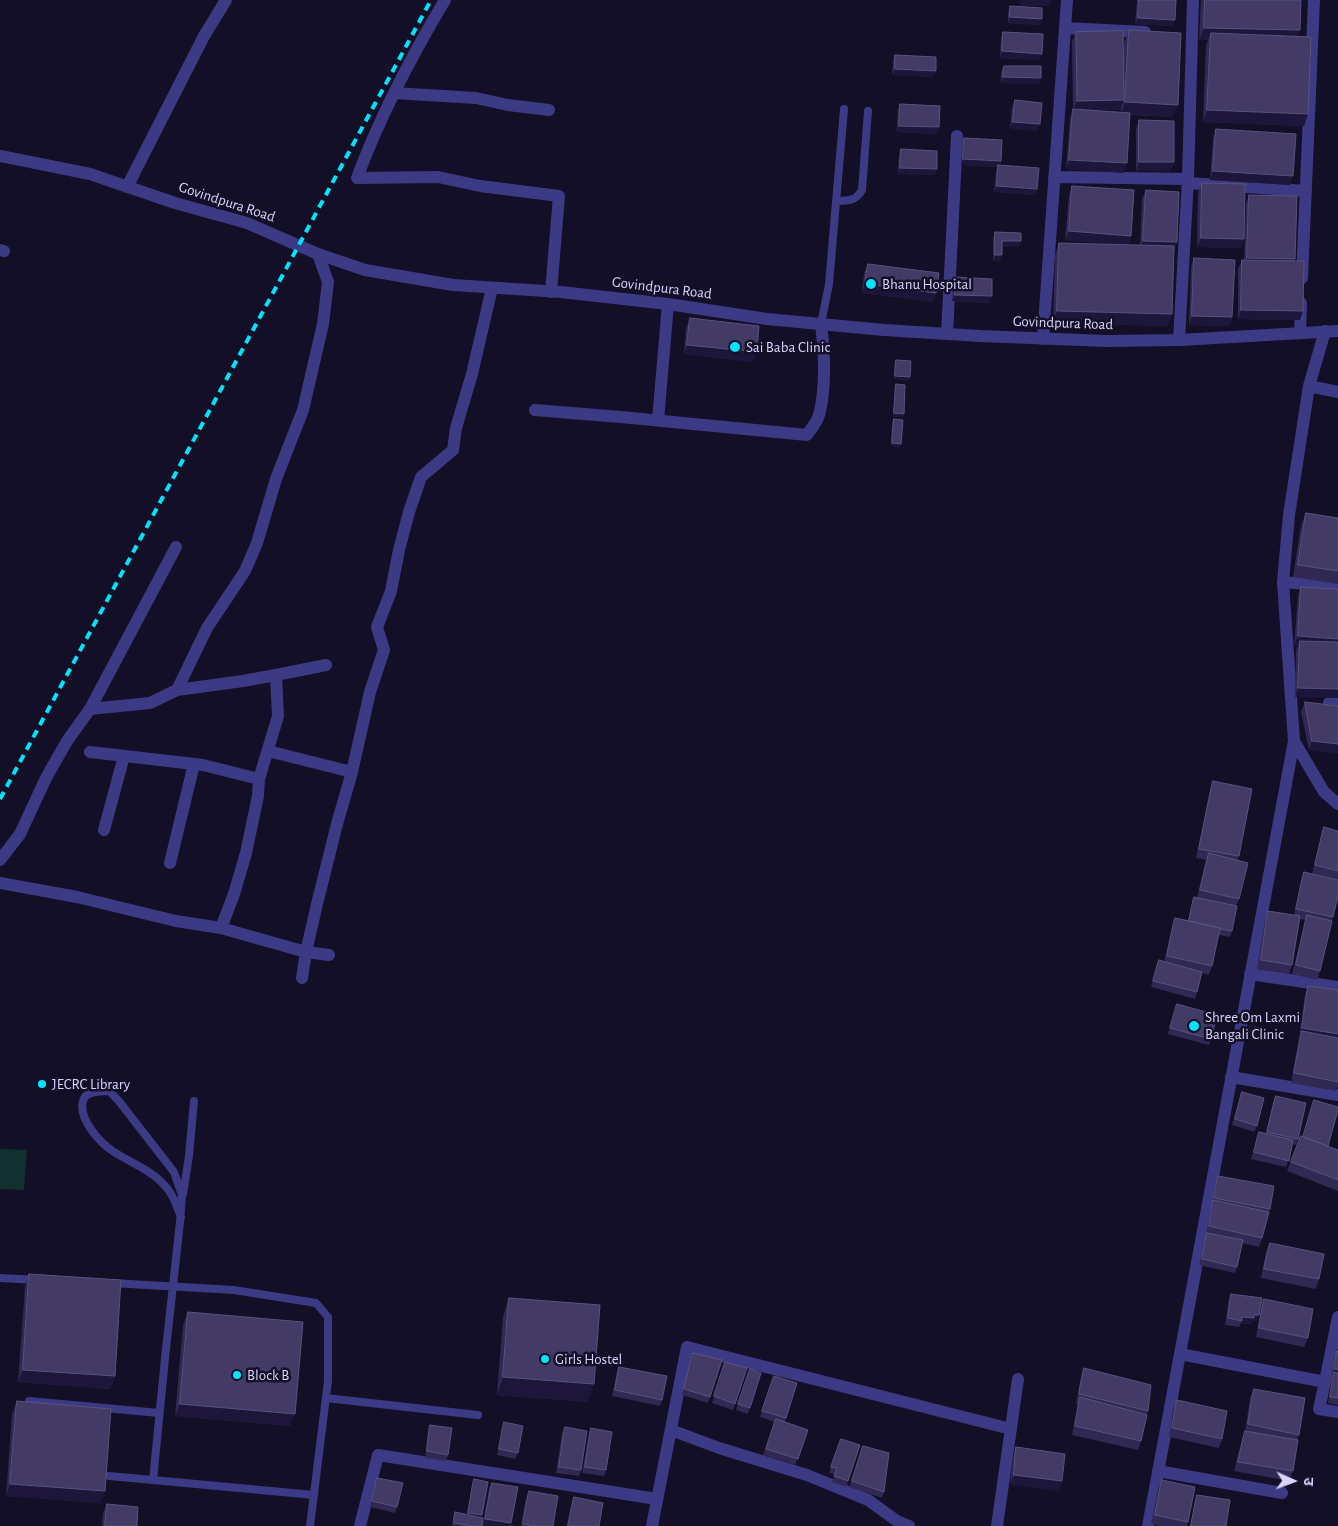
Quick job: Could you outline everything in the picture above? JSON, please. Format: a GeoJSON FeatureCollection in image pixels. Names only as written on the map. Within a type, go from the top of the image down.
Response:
{"type":"FeatureCollection","features":[{"type":"Feature","properties":{"kind":"street"},"geometry":{"type":"LineString","coordinates":[[127,187],[204,36],[226,0]]}},
{"type":"Feature","properties":{"kind":"street"},"geometry":{"type":"LineString","coordinates":[[445,0],[420,41],[371,140],[356,178],[438,177],[480,186],[559,196],[551,292]]}},
{"type":"Feature","properties":{"kind":"street"},"geometry":{"type":"LineString","coordinates":[[1043,339],[1067,0]]}},
{"type":"Feature","properties":{"kind":"street"},"geometry":{"type":"LineString","coordinates":[[1178,340],[1188,181],[1188,34],[1193,0]]}},
{"type":"Feature","properties":{"kind":"street"},"geometry":{"type":"LineString","coordinates":[[1300,333],[1314,0]]}},
{"type":"Feature","properties":{"kind":"street"},"geometry":{"type":"LineString","coordinates":[[1065,28],[1153,32]]}},
{"type":"Feature","properties":{"kind":"street"},"geometry":{"type":"LineString","coordinates":[[394,93],[476,98],[508,105],[549,110]]}},
{"type":"Feature","properties":{"kind":"street"},"geometry":{"type":"LineString","coordinates":[[947,334],[957,136]]}},
{"type":"Feature","properties":{"kind":"street","name":"Govindpura Road"},"geometry":{"type":"LineString","coordinates":[[0,156],[90,174],[175,203],[247,223],[318,254],[364,270],[453,285],[551,292],[668,304],[766,319],[884,330],[1043,339],[1106,341],[1178,340],[1338,330]]}},
{"type":"Feature","properties":{"kind":"street"},"geometry":{"type":"LineString","coordinates":[[1054,177],[1188,181],[1306,191]]}},
{"type":"Feature","properties":{"kind":"street"},"geometry":{"type":"LineString","coordinates":[[177,690],[207,628],[245,571],[276,479],[303,410],[323,324],[328,282],[318,254]]}},
{"type":"Feature","properties":{"kind":"street"},"geometry":{"type":"LineString","coordinates":[[302,978],[306,952],[337,824],[352,772],[370,692],[384,650],[377,627],[391,591],[409,512],[421,477],[453,450],[456,428],[472,374],[492,288]]}},
{"type":"Feature","properties":{"kind":"street"},"geometry":{"type":"LineString","coordinates":[[658,420],[668,304]]}},
{"type":"Feature","properties":{"kind":"street"},"geometry":{"type":"LineString","coordinates":[[536,410],[807,435],[819,417],[824,345],[821,324]]}},
{"type":"Feature","properties":{"kind":"street"},"geometry":{"type":"LineString","coordinates":[[1148,1526],[1294,742],[1283,582],[1289,515],[1309,386],[1325,331]]}},
{"type":"Feature","properties":{"kind":"street"},"geometry":{"type":"LineString","coordinates":[[1309,386],[1338,392]]}},
{"type":"Feature","properties":{"kind":"street"},"geometry":{"type":"LineString","coordinates":[[0,860],[20,834],[46,778],[67,740],[90,709],[176,547]]}},
{"type":"Feature","properties":{"kind":"street"},"geometry":{"type":"LineString","coordinates":[[1283,582],[1338,587]]}},
{"type":"Feature","properties":{"kind":"street"},"geometry":{"type":"LineString","coordinates":[[90,709],[150,704],[177,690],[243,681],[326,664]]}},
{"type":"Feature","properties":{"kind":"street"},"geometry":{"type":"LineString","coordinates":[[221,928],[234,894],[246,853],[258,796],[259,779],[278,716],[276,675]]}},
{"type":"Feature","properties":{"kind":"street"},"geometry":{"type":"LineString","coordinates":[[1294,742],[1324,792],[1338,804]]}},
{"type":"Feature","properties":{"kind":"street"},"geometry":{"type":"LineString","coordinates":[[268,751],[352,772]]}},
{"type":"Feature","properties":{"kind":"street"},"geometry":{"type":"LineString","coordinates":[[90,752],[203,765],[259,779]]}},
{"type":"Feature","properties":{"kind":"street"},"geometry":{"type":"LineString","coordinates":[[104,830],[124,756]]}},
{"type":"Feature","properties":{"kind":"street"},"geometry":{"type":"LineString","coordinates":[[170,863],[194,764]]}},
{"type":"Feature","properties":{"kind":"street"},"geometry":{"type":"LineString","coordinates":[[0,883],[77,897],[176,921],[221,928],[306,952],[329,955]]}},
{"type":"Feature","properties":{"kind":"street"},"geometry":{"type":"LineString","coordinates":[[1250,974],[1338,987]]}},
{"type":"Feature","properties":{"kind":"street"},"geometry":{"type":"LineString","coordinates":[[1231,1077],[1338,1095]]}},
{"type":"Feature","properties":{"kind":"street"},"geometry":{"type":"LineString","coordinates":[[1338,1317],[1319,1409],[1338,1412]]}},
{"type":"Feature","properties":{"kind":"street"},"geometry":{"type":"LineString","coordinates":[[652,1526],[687,1346],[1011,1429]]}},
{"type":"Feature","properties":{"kind":"street"},"geometry":{"type":"LineString","coordinates":[[1180,1354],[1325,1382]]}},
{"type":"Feature","properties":{"kind":"street"},"geometry":{"type":"LineString","coordinates":[[997,1526],[1018,1379]]}},
{"type":"Feature","properties":{"kind":"street"},"geometry":{"type":"LineString","coordinates":[[671,1430],[719,1448],[807,1475],[868,1500],[897,1521],[909,1526]]}},
{"type":"Feature","properties":{"kind":"street"},"geometry":{"type":"LineString","coordinates":[[360,1526],[378,1455],[657,1499]]}},
{"type":"Feature","properties":{"kind":"street"},"geometry":{"type":"LineString","coordinates":[[1158,1471],[1282,1493]]}},
{"type":"Feature","properties":{"kind":"lane"},"geometry":{"type":"LineString","coordinates":[[821,324],[829,284],[844,109]]}},
{"type":"Feature","properties":{"kind":"lane"},"geometry":{"type":"LineString","coordinates":[[836,201],[853,200],[858,197],[862,190],[868,111]]}},
{"type":"Feature","properties":{"kind":"lane"},"geometry":{"type":"LineString","coordinates":[[181,1217],[171,1192],[161,1182],[142,1167],[112,1151],[93,1132],[84,1119],[82,1109],[83,1099],[88,1094],[98,1091],[109,1091],[118,1100],[174,1172],[182,1196]]}},
{"type":"Feature","properties":{"kind":"lane"},"geometry":{"type":"LineString","coordinates":[[153,1480],[182,1196],[189,1156],[194,1101]]}},
{"type":"Feature","properties":{"kind":"lane"},"geometry":{"type":"LineString","coordinates":[[0,1278],[48,1280]]}},
{"type":"Feature","properties":{"kind":"lane"},"geometry":{"type":"LineString","coordinates":[[106,1283],[234,1290],[316,1303],[328,1317],[328,1381],[310,1526]]}},
{"type":"Feature","properties":{"kind":"lane"},"geometry":{"type":"LineString","coordinates":[[326,1398],[478,1415]]}},
{"type":"Feature","properties":{"kind":"lane"},"geometry":{"type":"LineString","coordinates":[[29,1401],[159,1413]]}},
{"type":"Feature","properties":{"kind":"lane"},"geometry":{"type":"LineString","coordinates":[[109,1476],[314,1495]]}},
{"type":"Feature","properties":{"kind":"green space"},"geometry":{"type":"Polygon","coordinates":[[[0,1149],[27,1150],[24,1190],[0,1189],[0,1149]]]}},
{"type":"Feature","properties":{"kind":"building"},"geometry":{"type":"Polygon","coordinates":[[[1139,0],[1176,0],[1175,20],[1138,18],[1139,0]]]}},
{"type":"Feature","properties":{"kind":"building"},"geometry":{"type":"Polygon","coordinates":[[[1205,0],[1301,0],[1300,30],[1204,28],[1205,0]]]}},
{"type":"Feature","properties":{"kind":"building"},"geometry":{"type":"Polygon","coordinates":[[[1010,6],[1042,8],[1042,19],[1010,17],[1010,6]]]}},
{"type":"Feature","properties":{"kind":"building"},"geometry":{"type":"Polygon","coordinates":[[[1129,30],[1181,33],[1178,105],[1125,102],[1129,30]]]}},
{"type":"Feature","properties":{"kind":"building"},"geometry":{"type":"Polygon","coordinates":[[[1123,31],[1124,100],[1077,101],[1076,32],[1123,31]]]}},
{"type":"Feature","properties":{"kind":"building"},"geometry":{"type":"Polygon","coordinates":[[[1003,32],[1043,34],[1042,54],[1002,51],[1003,32]]]}},
{"type":"Feature","properties":{"kind":"building"},"geometry":{"type":"Polygon","coordinates":[[[1211,33],[1311,37],[1308,114],[1207,110],[1211,33]]]}},
{"type":"Feature","properties":{"kind":"building"},"geometry":{"type":"Polygon","coordinates":[[[895,55],[936,57],[936,71],[895,69],[895,55]]]}},
{"type":"Feature","properties":{"kind":"building"},"geometry":{"type":"Polygon","coordinates":[[[1004,66],[1041,66],[1041,78],[1003,77],[1004,66]]]}},
{"type":"Feature","properties":{"kind":"building"},"geometry":{"type":"Polygon","coordinates":[[[1015,100],[1042,103],[1040,124],[1013,122],[1015,100]]]}},
{"type":"Feature","properties":{"kind":"building"},"geometry":{"type":"Polygon","coordinates":[[[900,104],[940,106],[939,127],[899,126],[900,104]]]}},
{"type":"Feature","properties":{"kind":"building"},"geometry":{"type":"Polygon","coordinates":[[[1073,109],[1130,113],[1127,163],[1069,160],[1073,109]]]}},
{"type":"Feature","properties":{"kind":"building"},"geometry":{"type":"Polygon","coordinates":[[[1139,120],[1174,121],[1174,162],[1139,162],[1139,120]]]}},
{"type":"Feature","properties":{"kind":"building"},"geometry":{"type":"Polygon","coordinates":[[[1216,129],[1296,134],[1293,176],[1213,171],[1216,129]]]}},
{"type":"Feature","properties":{"kind":"building"},"geometry":{"type":"Polygon","coordinates":[[[964,138],[1002,140],[1001,161],[963,159],[964,138]]]}},
{"type":"Feature","properties":{"kind":"building"},"geometry":{"type":"Polygon","coordinates":[[[901,149],[937,151],[937,169],[900,168],[901,149]]]}},
{"type":"Feature","properties":{"kind":"building"},"geometry":{"type":"Polygon","coordinates":[[[998,165],[1039,168],[1037,189],[997,186],[998,165]]]}},
{"type":"Feature","properties":{"kind":"building"},"geometry":{"type":"Polygon","coordinates":[[[1202,183],[1245,184],[1244,239],[1201,238],[1202,183]]]}},
{"type":"Feature","properties":{"kind":"building"},"geometry":{"type":"Polygon","coordinates":[[[1072,186],[1134,190],[1131,236],[1069,231],[1072,186]]]}},
{"type":"Feature","properties":{"kind":"building"},"geometry":{"type":"Polygon","coordinates":[[[1146,190],[1179,192],[1177,242],[1143,241],[1146,190]]]}},
{"type":"Feature","properties":{"kind":"building"},"geometry":{"type":"Polygon","coordinates":[[[1249,195],[1297,196],[1295,259],[1247,258],[1249,195]]]}},
{"type":"Feature","properties":{"kind":"building"},"geometry":{"type":"Polygon","coordinates":[[[995,232],[1021,233],[1021,241],[1002,241],[1002,255],[995,255],[995,232]]]}},
{"type":"Feature","properties":{"kind":"building"},"geometry":{"type":"Polygon","coordinates":[[[1059,243],[1174,246],[1172,314],[1057,311],[1059,243]]]}},
{"type":"Feature","properties":{"kind":"building"},"geometry":{"type":"Polygon","coordinates":[[[1194,258],[1235,260],[1232,317],[1192,316],[1194,258]]]}},
{"type":"Feature","properties":{"kind":"building"},"geometry":{"type":"Polygon","coordinates":[[[1242,260],[1304,261],[1303,311],[1241,310],[1242,260]]]}},
{"type":"Feature","properties":{"kind":"building"},"geometry":{"type":"Polygon","coordinates":[[[868,264],[939,273],[936,293],[865,284],[868,264]]]}},
{"type":"Feature","properties":{"kind":"building"},"geometry":{"type":"Polygon","coordinates":[[[955,277],[992,279],[992,296],[955,295],[955,277]]]}},
{"type":"Feature","properties":{"kind":"building"},"geometry":{"type":"Polygon","coordinates":[[[690,318],[759,326],[757,352],[687,345],[690,318]]]}},
{"type":"Feature","properties":{"kind":"building"},"geometry":{"type":"Polygon","coordinates":[[[896,360],[911,361],[910,377],[895,376],[896,360]]]}},
{"type":"Feature","properties":{"kind":"building"},"geometry":{"type":"Polygon","coordinates":[[[896,384],[905,385],[904,414],[894,413],[896,384]]]}},
{"type":"Feature","properties":{"kind":"building"},"geometry":{"type":"Polygon","coordinates":[[[894,419],[903,420],[901,444],[892,443],[894,419]]]}},
{"type":"Feature","properties":{"kind":"building"},"geometry":{"type":"Polygon","coordinates":[[[1306,513],[1338,518],[1338,571],[1298,565],[1306,513]]]}},
{"type":"Feature","properties":{"kind":"building"},"geometry":{"type":"Polygon","coordinates":[[[1301,587],[1338,589],[1338,639],[1298,636],[1301,587]]]}},
{"type":"Feature","properties":{"kind":"building"},"geometry":{"type":"Polygon","coordinates":[[[1300,641],[1338,642],[1338,689],[1298,688],[1300,641]]]}},
{"type":"Feature","properties":{"kind":"building"},"geometry":{"type":"Polygon","coordinates":[[[1305,702],[1338,706],[1338,744],[1312,741],[1305,702]]]}},
{"type":"Feature","properties":{"kind":"building"},"geometry":{"type":"Polygon","coordinates":[[[1213,781],[1252,789],[1239,856],[1199,849],[1213,781]]]}},
{"type":"Feature","properties":{"kind":"building"},"geometry":{"type":"Polygon","coordinates":[[[1324,827],[1338,831],[1338,871],[1315,865],[1324,827]]]}},
{"type":"Feature","properties":{"kind":"building"},"geometry":{"type":"Polygon","coordinates":[[[1209,853],[1248,863],[1239,899],[1200,890],[1209,853]]]}},
{"type":"Feature","properties":{"kind":"building"},"geometry":{"type":"Polygon","coordinates":[[[1304,872],[1338,880],[1338,896],[1333,917],[1296,909],[1304,872]]]}},
{"type":"Feature","properties":{"kind":"building"},"geometry":{"type":"Polygon","coordinates":[[[1194,897],[1237,906],[1232,931],[1189,921],[1194,897]]]}},
{"type":"Feature","properties":{"kind":"building"},"geometry":{"type":"Polygon","coordinates":[[[1268,911],[1300,916],[1292,965],[1261,960],[1268,911]]]}},
{"type":"Feature","properties":{"kind":"building"},"geometry":{"type":"Polygon","coordinates":[[[1307,915],[1332,921],[1320,971],[1296,965],[1307,915]]]}},
{"type":"Feature","properties":{"kind":"building"},"geometry":{"type":"Polygon","coordinates":[[[1175,918],[1220,928],[1212,966],[1167,956],[1175,918]]]}},
{"type":"Feature","properties":{"kind":"building"},"geometry":{"type":"Polygon","coordinates":[[[1159,960],[1202,972],[1197,992],[1153,981],[1159,960]]]}},
{"type":"Feature","properties":{"kind":"building"},"geometry":{"type":"Polygon","coordinates":[[[1308,986],[1338,990],[1338,1034],[1302,1028],[1308,986]]]}},
{"type":"Feature","properties":{"kind":"building"},"geometry":{"type":"Polygon","coordinates":[[[1177,1004],[1217,1015],[1211,1039],[1170,1028],[1177,1004]]]}},
{"type":"Feature","properties":{"kind":"building"},"geometry":{"type":"Polygon","coordinates":[[[1302,1031],[1338,1038],[1338,1082],[1294,1073],[1302,1031]]]}},
{"type":"Feature","properties":{"kind":"building"},"geometry":{"type":"Polygon","coordinates":[[[1242,1092],[1264,1098],[1257,1126],[1235,1119],[1242,1092]]]}},
{"type":"Feature","properties":{"kind":"building"},"geometry":{"type":"Polygon","coordinates":[[[1276,1096],[1306,1103],[1298,1139],[1267,1132],[1276,1096]]]}},
{"type":"Feature","properties":{"kind":"building"},"geometry":{"type":"Polygon","coordinates":[[[1314,1100],[1338,1107],[1328,1146],[1303,1137],[1314,1100]]]}},
{"type":"Feature","properties":{"kind":"building"},"geometry":{"type":"Polygon","coordinates":[[[1259,1132],[1293,1140],[1289,1161],[1254,1152],[1259,1132]]]}},
{"type":"Feature","properties":{"kind":"building"},"geometry":{"type":"Polygon","coordinates":[[[1301,1136],[1338,1150],[1338,1180],[1291,1162],[1301,1136]]]}},
{"type":"Feature","properties":{"kind":"building"},"geometry":{"type":"Polygon","coordinates":[[[1218,1176],[1274,1186],[1270,1209],[1214,1198],[1218,1176]]]}},
{"type":"Feature","properties":{"kind":"building"},"geometry":{"type":"Polygon","coordinates":[[[1213,1200],[1269,1212],[1262,1238],[1209,1226],[1213,1200]]]}},
{"type":"Feature","properties":{"kind":"building"},"geometry":{"type":"Polygon","coordinates":[[[1207,1233],[1243,1240],[1237,1267],[1202,1259],[1207,1233]]]}},
{"type":"Feature","properties":{"kind":"building"},"geometry":{"type":"Polygon","coordinates":[[[1270,1243],[1324,1254],[1319,1279],[1264,1269],[1270,1243]]]}},
{"type":"Feature","properties":{"kind":"building"},"geometry":{"type":"Polygon","coordinates":[[[29,1274],[121,1280],[115,1376],[23,1370],[29,1274]]]}},
{"type":"Feature","properties":{"kind":"building"},"geometry":{"type":"Polygon","coordinates":[[[1231,1294],[1262,1298],[1259,1315],[1254,1315],[1254,1318],[1242,1317],[1242,1321],[1228,1318],[1231,1294]]]}},
{"type":"Feature","properties":{"kind":"building","name":"Girls Hostel"},"geometry":{"type":"Polygon","coordinates":[[[509,1298],[600,1305],[594,1384],[503,1377],[509,1298]]]}},
{"type":"Feature","properties":{"kind":"building"},"geometry":{"type":"Polygon","coordinates":[[[1264,1299],[1313,1309],[1308,1338],[1259,1328],[1264,1299]]]}},
{"type":"Feature","properties":{"kind":"building","name":"Block B"},"geometry":{"type":"Polygon","coordinates":[[[188,1312],[303,1322],[295,1414],[180,1404],[188,1312]]]}},
{"type":"Feature","properties":{"kind":"building"},"geometry":{"type":"Polygon","coordinates":[[[1338,1352],[1338,1370],[1334,1369],[1338,1352]]]}},
{"type":"Feature","properties":{"kind":"building"},"geometry":{"type":"Polygon","coordinates":[[[693,1353],[722,1360],[710,1397],[684,1389],[693,1353]]]}},
{"type":"Feature","properties":{"kind":"building"},"geometry":{"type":"Polygon","coordinates":[[[725,1362],[747,1368],[735,1404],[714,1396],[725,1362]]]}},
{"type":"Feature","properties":{"kind":"building"},"geometry":{"type":"Polygon","coordinates":[[[619,1367],[667,1376],[662,1400],[615,1390],[619,1367]]]}},
{"type":"Feature","properties":{"kind":"building"},"geometry":{"type":"Polygon","coordinates":[[[1084,1368],[1151,1385],[1148,1411],[1079,1394],[1084,1368]]]}},
{"type":"Feature","properties":{"kind":"building"},"geometry":{"type":"Polygon","coordinates":[[[750,1369],[761,1373],[750,1408],[738,1404],[750,1369]]]}},
{"type":"Feature","properties":{"kind":"building"},"geometry":{"type":"Polygon","coordinates":[[[1334,1372],[1338,1373],[1338,1398],[1330,1397],[1334,1372]]]}},
{"type":"Feature","properties":{"kind":"building"},"geometry":{"type":"Polygon","coordinates":[[[774,1376],[797,1383],[786,1418],[762,1411],[774,1376]]]}},
{"type":"Feature","properties":{"kind":"building"},"geometry":{"type":"Polygon","coordinates":[[[1254,1389],[1305,1398],[1299,1435],[1248,1424],[1254,1389]]]}},
{"type":"Feature","properties":{"kind":"building"},"geometry":{"type":"Polygon","coordinates":[[[1080,1397],[1147,1415],[1141,1441],[1075,1426],[1080,1397]]]}},
{"type":"Feature","properties":{"kind":"building"},"geometry":{"type":"Polygon","coordinates":[[[1177,1400],[1227,1411],[1222,1439],[1172,1428],[1177,1400]]]}},
{"type":"Feature","properties":{"kind":"building"},"geometry":{"type":"Polygon","coordinates":[[[17,1401],[111,1409],[105,1491],[10,1484],[17,1401]]]}},
{"type":"Feature","properties":{"kind":"building"},"geometry":{"type":"Polygon","coordinates":[[[776,1419],[808,1430],[798,1459],[766,1449],[776,1419]]]}},
{"type":"Feature","properties":{"kind":"building"},"geometry":{"type":"Polygon","coordinates":[[[504,1422],[523,1426],[518,1453],[499,1449],[504,1422]]]}},
{"type":"Feature","properties":{"kind":"building"},"geometry":{"type":"Polygon","coordinates":[[[430,1425],[452,1428],[448,1455],[427,1451],[430,1425]]]}},
{"type":"Feature","properties":{"kind":"building"},"geometry":{"type":"Polygon","coordinates":[[[565,1427],[587,1431],[581,1470],[559,1467],[565,1427]]]}},
{"type":"Feature","properties":{"kind":"building"},"geometry":{"type":"Polygon","coordinates":[[[591,1428],[612,1432],[606,1470],[585,1467],[591,1428]]]}},
{"type":"Feature","properties":{"kind":"building"},"geometry":{"type":"Polygon","coordinates":[[[1245,1431],[1298,1440],[1293,1471],[1238,1462],[1245,1431]]]}},
{"type":"Feature","properties":{"kind":"building"},"geometry":{"type":"Polygon","coordinates":[[[841,1439],[860,1445],[848,1481],[834,1476],[837,1468],[831,1467],[841,1439]]]}},
{"type":"Feature","properties":{"kind":"building"},"geometry":{"type":"Polygon","coordinates":[[[863,1446],[889,1453],[884,1492],[852,1481],[863,1446]]]}},
{"type":"Feature","properties":{"kind":"building"},"geometry":{"type":"Polygon","coordinates":[[[1016,1447],[1065,1454],[1062,1481],[1014,1475],[1016,1447]]]}},
{"type":"Feature","properties":{"kind":"building"},"geometry":{"type":"Polygon","coordinates":[[[377,1478],[403,1483],[397,1507],[372,1501],[377,1478]]]}},
{"type":"Feature","properties":{"kind":"building"},"geometry":{"type":"Polygon","coordinates":[[[474,1479],[488,1482],[482,1515],[468,1513],[474,1479]]]}},
{"type":"Feature","properties":{"kind":"building"},"geometry":{"type":"Polygon","coordinates":[[[1162,1480],[1195,1487],[1188,1522],[1155,1515],[1162,1480]]]}},
{"type":"Feature","properties":{"kind":"building"},"geometry":{"type":"Polygon","coordinates":[[[492,1483],[518,1487],[511,1523],[485,1519],[492,1483]]]}},
{"type":"Feature","properties":{"kind":"building"},"geometry":{"type":"Polygon","coordinates":[[[529,1491],[558,1496],[553,1526],[523,1524],[529,1491]]]}},
{"type":"Feature","properties":{"kind":"building"},"geometry":{"type":"Polygon","coordinates":[[[1197,1495],[1230,1500],[1226,1526],[1191,1526],[1197,1495]]]}},
{"type":"Feature","properties":{"kind":"building"},"geometry":{"type":"Polygon","coordinates":[[[574,1497],[603,1503],[599,1526],[568,1526],[574,1497]]]}},
{"type":"Feature","properties":{"kind":"building"},"geometry":{"type":"Polygon","coordinates":[[[107,1504],[138,1507],[137,1526],[105,1526],[107,1504]]]}},
{"type":"Feature","properties":{"kind":"building"},"geometry":{"type":"Polygon","coordinates":[[[455,1512],[483,1518],[482,1526],[454,1523],[455,1512]]]}},
{"type":"Feature","properties":{"kind":"railway"},"geometry":{"type":"LineString","coordinates":[[0,799],[431,0]]}},
{"type":"Feature","properties":{"kind":"place","name":"Bhanu Hospital"},"geometry":{"type":"Point","coordinates":[871,284]}},
{"type":"Feature","properties":{"kind":"place","name":"Sai Baba Clinic"},"geometry":{"type":"Point","coordinates":[735,347]}},
{"type":"Feature","properties":{"kind":"place","name":"Shree Om Laxmi Bangali Clinic"},"geometry":{"type":"Point","coordinates":[1194,1026]}},
{"type":"Feature","properties":{"kind":"place","name":"JECRC Library"},"geometry":{"type":"Point","coordinates":[42,1084]}},
{"type":"Feature","properties":{"kind":"place","name":"Girls Hostel"},"geometry":{"type":"Point","coordinates":[545,1359]}},
{"type":"Feature","properties":{"kind":"place","name":"Block B"},"geometry":{"type":"Point","coordinates":[237,1375]}}]}
